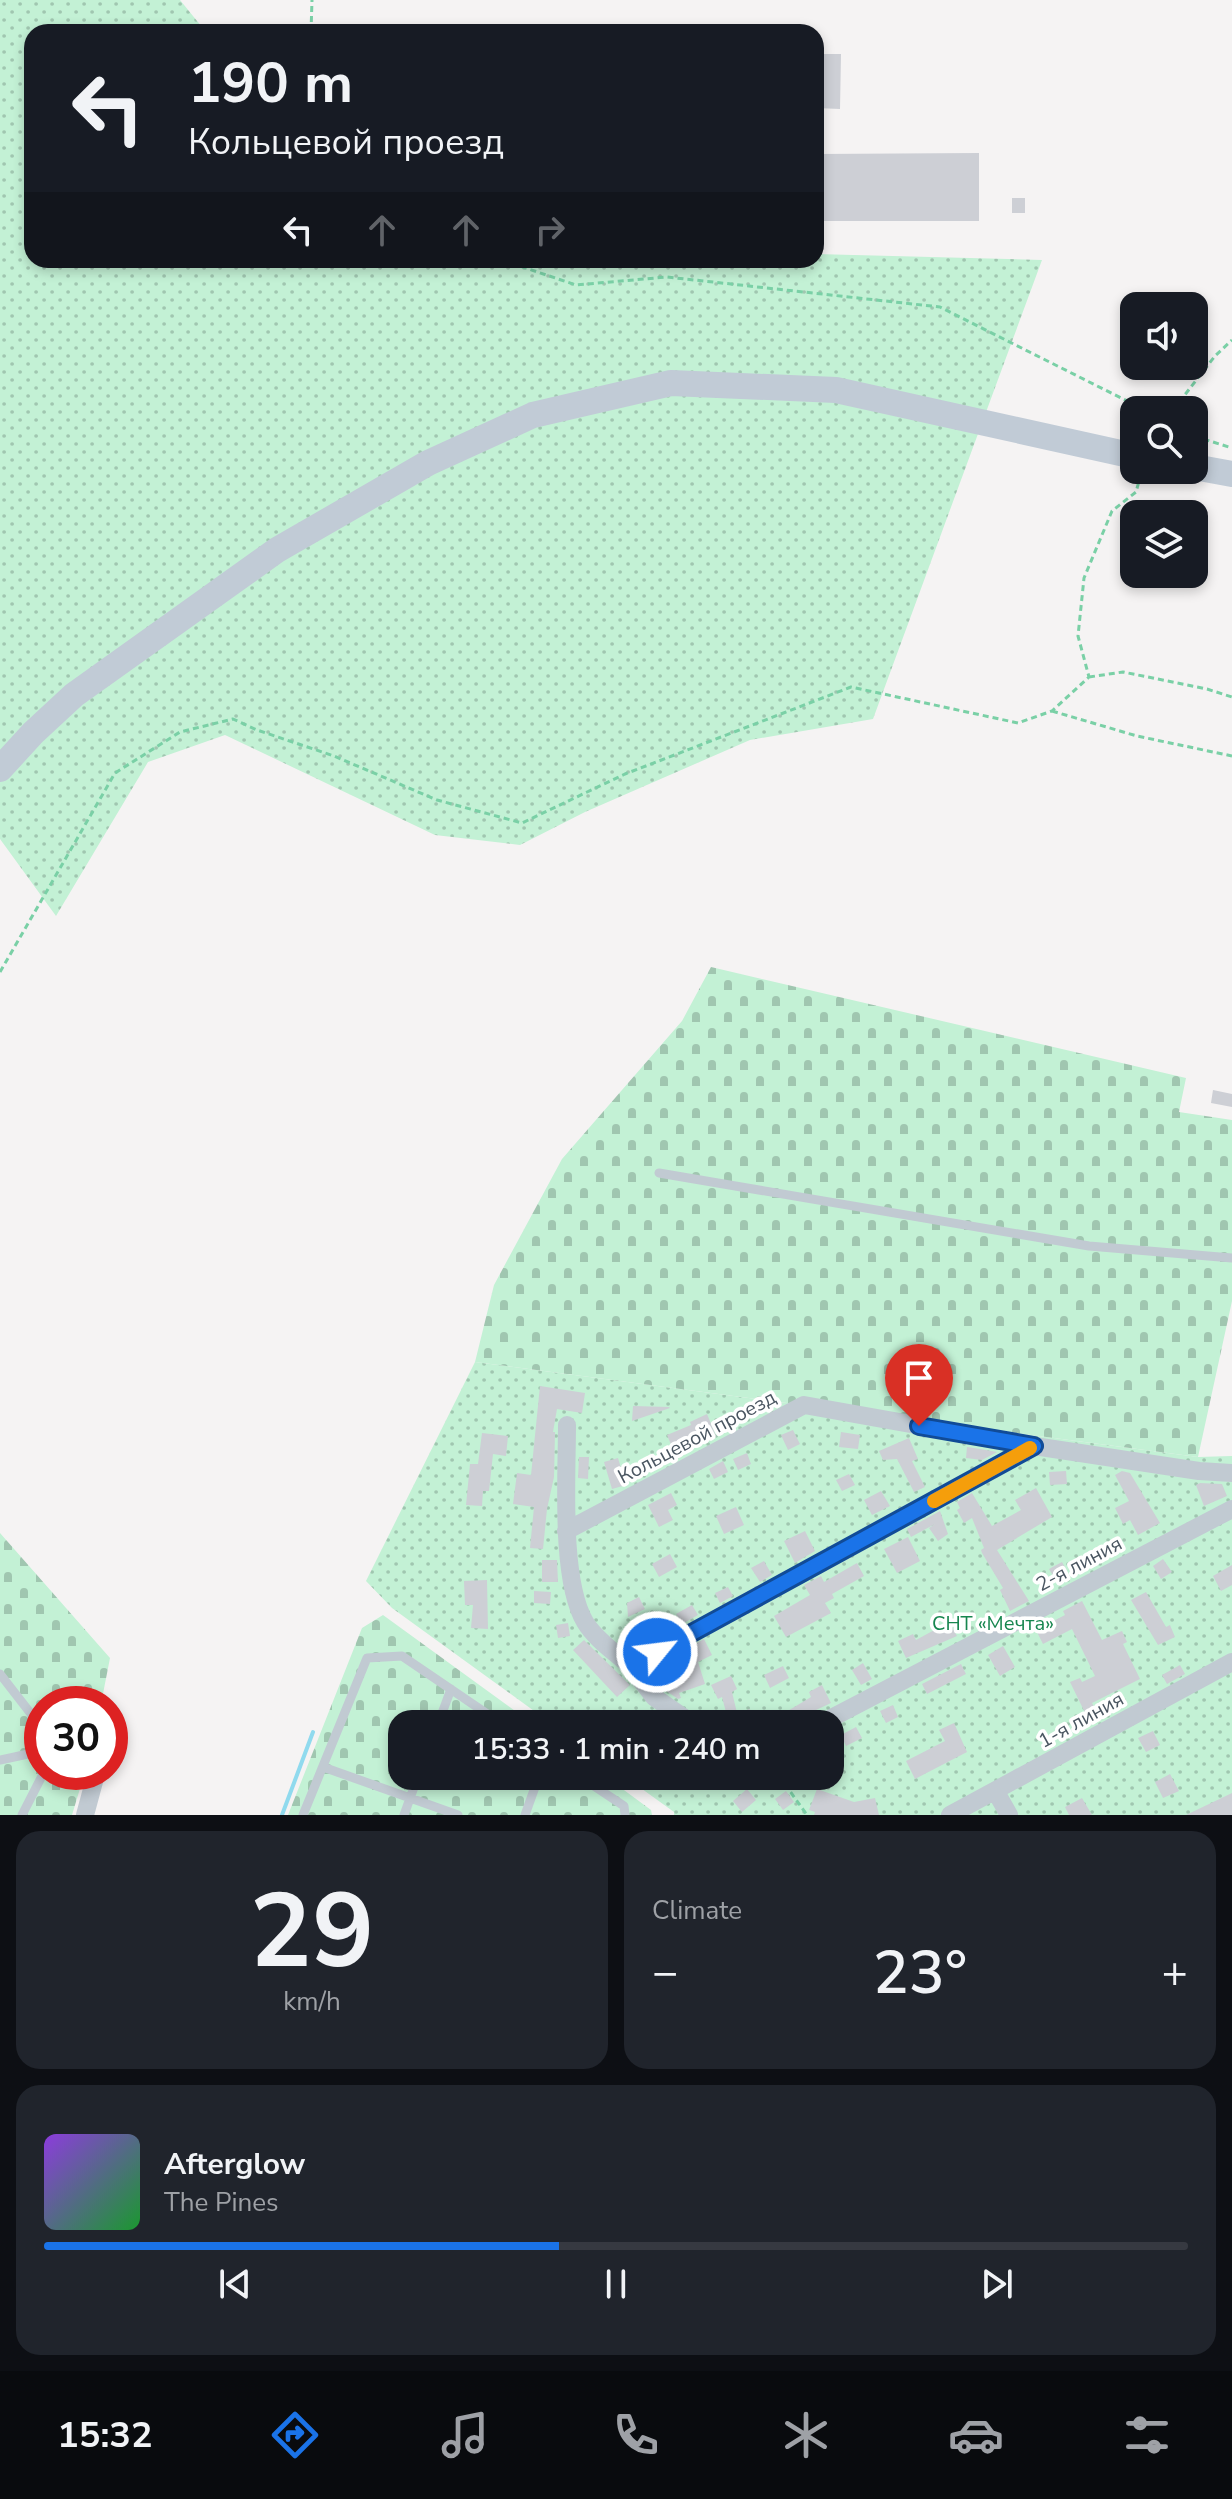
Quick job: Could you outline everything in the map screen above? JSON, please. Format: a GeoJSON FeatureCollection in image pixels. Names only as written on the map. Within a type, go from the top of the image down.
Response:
{"type":"FeatureCollection","features":[{"type":"Feature","properties":{"kind":"street"},"geometry":{"type":"LineString","coordinates":[[0,769],[74,695],[277,550],[428,463],[533,415],[671,383],[836,390],[1120,453]]}},
{"type":"Feature","properties":{"kind":"street"},"geometry":{"type":"LineString","coordinates":[[1208,470],[1232,474]]}},
{"type":"Feature","properties":{"kind":"street","name":"Кольцевой проезд"},"geometry":{"type":"LineString","coordinates":[[566,1531],[804,1405],[1034,1446],[1199,1471],[1232,1473]]}},
{"type":"Feature","properties":{"kind":"street"},"geometry":{"type":"LineString","coordinates":[[567,1425],[566,1531],[576,1604],[586,1625],[630,1666],[654,1697],[673,1710]]}},
{"type":"Feature","properties":{"kind":"street"},"geometry":{"type":"LineString","coordinates":[[630,1666],[1034,1446]]}},
{"type":"Feature","properties":{"kind":"street","name":"2-я линия"},"geometry":{"type":"LineString","coordinates":[[844,1711],[1232,1509]]}},
{"type":"Feature","properties":{"kind":"street","name":"1-я линия"},"geometry":{"type":"LineString","coordinates":[[950,1815],[1232,1662]]}},
{"type":"Feature","properties":{"kind":"street"},"geometry":{"type":"LineString","coordinates":[[85,1815],[92,1790]]}},
{"type":"Feature","properties":{"kind":"street"},"geometry":{"type":"LineString","coordinates":[[996,1792],[1009,1815]]}},
{"type":"Feature","properties":{"kind":"lane"},"geometry":{"type":"LineString","coordinates":[[659,1173],[1089,1246],[1232,1258]]}},
{"type":"Feature","properties":{"kind":"lane"},"geometry":{"type":"LineString","coordinates":[[303,1815],[367,1658],[402,1656],[482,1710]]}},
{"type":"Feature","properties":{"kind":"lane"},"geometry":{"type":"LineString","coordinates":[[0,1674],[24,1705]]}},
{"type":"Feature","properties":{"kind":"lane"},"geometry":{"type":"LineString","coordinates":[[443,1710],[451,1689]]}},
{"type":"Feature","properties":{"kind":"lane"},"geometry":{"type":"LineString","coordinates":[[0,1760],[24,1755]]}},
{"type":"Feature","properties":{"kind":"lane"},"geometry":{"type":"LineString","coordinates":[[323,1767],[458,1815]]}},
{"type":"Feature","properties":{"kind":"lane"},"geometry":{"type":"LineString","coordinates":[[22,1815],[35,1790]]}},
{"type":"Feature","properties":{"kind":"lane"},"geometry":{"type":"LineString","coordinates":[[404,1815],[413,1790]]}},
{"type":"Feature","properties":{"kind":"lane"},"geometry":{"type":"LineString","coordinates":[[525,1815],[534,1790]]}},
{"type":"Feature","properties":{"kind":"lane"},"geometry":{"type":"LineString","coordinates":[[600,1790],[624,1806],[625,1815]]}},
{"type":"Feature","properties":{"kind":"path"},"geometry":{"type":"LineString","coordinates":[[311,24],[312,0]]}},
{"type":"Feature","properties":{"kind":"path"},"geometry":{"type":"LineString","coordinates":[[526,268],[576,285],[667,277],[940,307],[1120,397]]}},
{"type":"Feature","properties":{"kind":"path"},"geometry":{"type":"LineString","coordinates":[[1184,396],[1215,356],[1232,340]]}},
{"type":"Feature","properties":{"kind":"path"},"geometry":{"type":"LineString","coordinates":[[1208,440],[1232,448]]}},
{"type":"Feature","properties":{"kind":"path"},"geometry":{"type":"LineString","coordinates":[[1089,677],[1078,636],[1084,578],[1112,511],[1136,492],[1138,484]]}},
{"type":"Feature","properties":{"kind":"path"},"geometry":{"type":"LineString","coordinates":[[0,972],[115,773],[180,732],[233,719],[334,756],[437,800],[522,823],[625,774],[851,687],[1018,723],[1052,711],[1089,677],[1123,672],[1232,697]]}},
{"type":"Feature","properties":{"kind":"path"},"geometry":{"type":"LineString","coordinates":[[1052,711],[1137,736],[1232,756]]}},
{"type":"Feature","properties":{"kind":"path"},"geometry":{"type":"LineString","coordinates":[[789,1790],[807,1815]]}},
{"type":"Feature","properties":{"kind":"green space"},"geometry":{"type":"Polygon","coordinates":[[[0,0],[180,0],[200,24],[24,24],[24,268],[824,268],[824,254],[1042,260],[873,719],[750,740],[585,812],[520,845],[435,835],[225,735],[148,762],[56,916],[0,839],[0,0]]]}},
{"type":"Feature","properties":{"kind":"green space"},"geometry":{"type":"Polygon","coordinates":[[[711,967],[1186,1078],[1179,1112],[1232,1120],[1232,1301],[1198,1457],[475,1362],[494,1285],[562,1159],[682,1021],[711,967]]]}},
{"type":"Feature","properties":{"kind":"green space","name":"СНТ «Мечта»"},"geometry":{"type":"Polygon","coordinates":[[[475,1362],[1198,1457],[1232,1456],[1232,1815],[674,1815],[643,1790],[844,1790],[844,1710],[533,1710],[392,1608],[366,1581],[475,1362]]]}},
{"type":"Feature","properties":{"kind":"green space"},"geometry":{"type":"Polygon","coordinates":[[[0,1533],[110,1658],[105,1686],[24,1686],[24,1790],[80,1790],[72,1815],[0,1815],[0,1533]]]}},
{"type":"Feature","properties":{"kind":"green space"},"geometry":{"type":"Polygon","coordinates":[[[383,1615],[514,1710],[388,1710],[388,1790],[624,1790],[651,1810],[652,1815],[288,1815],[362,1628],[383,1615]]]}},
{"type":"Feature","properties":{"kind":"building"},"geometry":{"type":"Polygon","coordinates":[[[824,54],[841,54],[840,109],[824,108],[824,54]]]}},
{"type":"Feature","properties":{"kind":"building"},"geometry":{"type":"Polygon","coordinates":[[[979,153],[979,221],[824,221],[824,154],[979,153]]]}},
{"type":"Feature","properties":{"kind":"building"},"geometry":{"type":"Polygon","coordinates":[[[1012,198],[1025,198],[1025,213],[1012,213],[1012,198]]]}},
{"type":"Feature","properties":{"kind":"building"},"geometry":{"type":"Polygon","coordinates":[[[1213,1090],[1232,1094],[1232,1107],[1211,1103],[1213,1090]]]}},
{"type":"Feature","properties":{"kind":"building"},"geometry":{"type":"Polygon","coordinates":[[[540,1386],[585,1393],[582,1413],[557,1409],[553,1432],[554,1477],[543,1549],[530,1548],[534,1507],[513,1504],[517,1473],[531,1475],[540,1386]]]}},
{"type":"Feature","properties":{"kind":"building"},"geometry":{"type":"Polygon","coordinates":[[[633,1406],[669,1407],[670,1408],[632,1421],[633,1406]]]}},
{"type":"Feature","properties":{"kind":"building"},"geometry":{"type":"Polygon","coordinates":[[[707,1414],[716,1436],[699,1443],[696,1437],[672,1447],[667,1435],[707,1414]]]}},
{"type":"Feature","properties":{"kind":"building"},"geometry":{"type":"Polygon","coordinates":[[[793,1430],[800,1444],[788,1450],[781,1435],[793,1430]]]}},
{"type":"Feature","properties":{"kind":"building"},"geometry":{"type":"Polygon","coordinates":[[[841,1432],[860,1435],[858,1449],[839,1447],[841,1432]]]}},
{"type":"Feature","properties":{"kind":"building"},"geometry":{"type":"Polygon","coordinates":[[[482,1433],[508,1436],[506,1456],[493,1454],[489,1491],[483,1491],[482,1506],[466,1505],[470,1464],[478,1464],[482,1433]]]}},
{"type":"Feature","properties":{"kind":"building"},"geometry":{"type":"Polygon","coordinates":[[[909,1438],[918,1459],[912,1461],[925,1487],[914,1492],[897,1459],[883,1460],[879,1451],[909,1438]]]}},
{"type":"Feature","properties":{"kind":"building"},"geometry":{"type":"Polygon","coordinates":[[[967,1447],[997,1452],[982,1460],[966,1458],[967,1447]]]}},
{"type":"Feature","properties":{"kind":"building"},"geometry":{"type":"Polygon","coordinates":[[[747,1453],[751,1464],[738,1470],[733,1459],[747,1453]]]}},
{"type":"Feature","properties":{"kind":"building"},"geometry":{"type":"Polygon","coordinates":[[[579,1457],[589,1457],[588,1479],[578,1478],[579,1457]]]}},
{"type":"Feature","properties":{"kind":"building"},"geometry":{"type":"Polygon","coordinates":[[[618,1458],[626,1485],[612,1489],[604,1462],[618,1458]]]}},
{"type":"Feature","properties":{"kind":"building"},"geometry":{"type":"Polygon","coordinates":[[[723,1461],[728,1472],[714,1479],[709,1469],[723,1461]]]}},
{"type":"Feature","properties":{"kind":"building"},"geometry":{"type":"Polygon","coordinates":[[[1066,1471],[1067,1484],[1050,1485],[1049,1472],[1066,1471]]]}},
{"type":"Feature","properties":{"kind":"building"},"geometry":{"type":"Polygon","coordinates":[[[1122,1471],[1130,1473],[1160,1523],[1138,1535],[1130,1520],[1123,1524],[1115,1508],[1129,1501],[1115,1475],[1122,1471]]]}},
{"type":"Feature","properties":{"kind":"building"},"geometry":{"type":"Polygon","coordinates":[[[849,1474],[855,1485],[842,1491],[836,1480],[849,1474]]]}},
{"type":"Feature","properties":{"kind":"building"},"geometry":{"type":"Polygon","coordinates":[[[1222,1484],[1227,1496],[1204,1506],[1196,1485],[1222,1484]]]}},
{"type":"Feature","properties":{"kind":"building"},"geometry":{"type":"Polygon","coordinates":[[[1036,1488],[1052,1517],[997,1550],[1029,1601],[1010,1611],[1000,1590],[1003,1588],[982,1553],[984,1548],[972,1518],[964,1523],[957,1510],[960,1508],[957,1502],[972,1493],[992,1526],[1021,1510],[1015,1500],[1036,1488]]]}},
{"type":"Feature","properties":{"kind":"building"},"geometry":{"type":"Polygon","coordinates":[[[881,1491],[890,1506],[872,1515],[864,1500],[881,1491]]]}},
{"type":"Feature","properties":{"kind":"building"},"geometry":{"type":"Polygon","coordinates":[[[671,1493],[677,1505],[668,1510],[673,1520],[659,1527],[648,1505],[671,1493]]]}},
{"type":"Feature","properties":{"kind":"building"},"geometry":{"type":"Polygon","coordinates":[[[736,1507],[744,1525],[724,1534],[716,1516],[736,1507]]]}},
{"type":"Feature","properties":{"kind":"building"},"geometry":{"type":"Polygon","coordinates":[[[940,1511],[948,1534],[938,1541],[929,1528],[935,1524],[911,1537],[907,1529],[940,1511]]]}},
{"type":"Feature","properties":{"kind":"building"},"geometry":{"type":"Polygon","coordinates":[[[805,1531],[815,1551],[795,1563],[784,1541],[805,1531]]]}},
{"type":"Feature","properties":{"kind":"building"},"geometry":{"type":"Polygon","coordinates":[[[908,1537],[920,1561],[897,1573],[884,1549],[908,1537]]]}},
{"type":"Feature","properties":{"kind":"building"},"geometry":{"type":"Polygon","coordinates":[[[670,1554],[677,1567],[659,1577],[652,1564],[670,1554]]]}},
{"type":"Feature","properties":{"kind":"building"},"geometry":{"type":"Polygon","coordinates":[[[1163,1559],[1172,1572],[1161,1579],[1153,1566],[1163,1559]]]}},
{"type":"Feature","properties":{"kind":"building"},"geometry":{"type":"Polygon","coordinates":[[[542,1560],[557,1560],[558,1582],[542,1582],[542,1560]]]}},
{"type":"Feature","properties":{"kind":"building"},"geometry":{"type":"Polygon","coordinates":[[[764,1561],[772,1575],[760,1582],[751,1568],[764,1561]]]}},
{"type":"Feature","properties":{"kind":"building"},"geometry":{"type":"Polygon","coordinates":[[[1062,1562],[1070,1577],[1058,1584],[1049,1569],[1062,1562]]]}},
{"type":"Feature","properties":{"kind":"building"},"geometry":{"type":"Polygon","coordinates":[[[857,1563],[864,1576],[832,1594],[834,1598],[825,1603],[831,1613],[786,1637],[774,1616],[810,1595],[804,1585],[821,1576],[824,1582],[857,1563]]]}},
{"type":"Feature","properties":{"kind":"building"},"geometry":{"type":"Polygon","coordinates":[[[1232,1565],[1232,1585],[1221,1591],[1213,1576],[1232,1565]]]}},
{"type":"Feature","properties":{"kind":"building"},"geometry":{"type":"Polygon","coordinates":[[[487,1580],[488,1629],[471,1628],[473,1605],[465,1605],[464,1581],[487,1580]]]}},
{"type":"Feature","properties":{"kind":"building"},"geometry":{"type":"Polygon","coordinates":[[[728,1587],[733,1596],[720,1603],[715,1593],[728,1587]]]}},
{"type":"Feature","properties":{"kind":"building"},"geometry":{"type":"Polygon","coordinates":[[[534,1591],[551,1592],[550,1604],[534,1603],[534,1591]]]}},
{"type":"Feature","properties":{"kind":"building"},"geometry":{"type":"Polygon","coordinates":[[[1146,1592],[1175,1637],[1158,1645],[1131,1600],[1146,1592]]]}},
{"type":"Feature","properties":{"kind":"building"},"geometry":{"type":"Polygon","coordinates":[[[639,1597],[645,1609],[628,1617],[627,1603],[639,1597]]]}},
{"type":"Feature","properties":{"kind":"building"},"geometry":{"type":"Polygon","coordinates":[[[1082,1601],[1102,1640],[1122,1631],[1127,1642],[1123,1644],[1140,1679],[1092,1703],[1100,1718],[1090,1723],[1070,1682],[1080,1678],[1082,1682],[1095,1676],[1072,1629],[1043,1644],[1036,1630],[1065,1615],[1063,1611],[1082,1601]]]}},
{"type":"Feature","properties":{"kind":"building"},"geometry":{"type":"Polygon","coordinates":[[[692,1605],[698,1615],[682,1624],[676,1614],[692,1605]]]}},
{"type":"Feature","properties":{"kind":"building"},"geometry":{"type":"Polygon","coordinates":[[[949,1622],[957,1636],[906,1658],[898,1641],[913,1634],[916,1640],[949,1622]]]}},
{"type":"Feature","properties":{"kind":"building"},"geometry":{"type":"Polygon","coordinates":[[[568,1623],[570,1636],[558,1638],[556,1625],[568,1623]]]}},
{"type":"Feature","properties":{"kind":"building"},"geometry":{"type":"Polygon","coordinates":[[[704,1639],[712,1655],[698,1662],[705,1684],[679,1693],[681,1698],[678,1699],[662,1688],[658,1681],[678,1671],[670,1658],[704,1639]]]}},
{"type":"Feature","properties":{"kind":"building"},"geometry":{"type":"Polygon","coordinates":[[[584,1640],[630,1685],[617,1697],[573,1650],[584,1640]]]}},
{"type":"Feature","properties":{"kind":"building"},"geometry":{"type":"Polygon","coordinates":[[[1003,1646],[1015,1667],[1000,1676],[988,1655],[1003,1646]]]}},
{"type":"Feature","properties":{"kind":"building"},"geometry":{"type":"Polygon","coordinates":[[[863,1663],[872,1679],[861,1685],[852,1670],[863,1663]]]}},
{"type":"Feature","properties":{"kind":"building"},"geometry":{"type":"Polygon","coordinates":[[[961,1664],[966,1674],[927,1694],[922,1684],[961,1664]]]}},
{"type":"Feature","properties":{"kind":"building"},"geometry":{"type":"Polygon","coordinates":[[[1180,1665],[1185,1674],[1167,1684],[1162,1675],[1180,1665]]]}},
{"type":"Feature","properties":{"kind":"building"},"geometry":{"type":"Polygon","coordinates":[[[783,1666],[789,1678],[770,1688],[764,1675],[783,1666]]]}},
{"type":"Feature","properties":{"kind":"building"},"geometry":{"type":"Polygon","coordinates":[[[731,1676],[737,1689],[732,1692],[736,1710],[725,1710],[722,1697],[718,1699],[711,1685],[731,1676]]]}},
{"type":"Feature","properties":{"kind":"building"},"geometry":{"type":"Polygon","coordinates":[[[822,1685],[831,1703],[816,1710],[789,1710],[811,1697],[809,1692],[822,1685]]]}},
{"type":"Feature","properties":{"kind":"building"},"geometry":{"type":"Polygon","coordinates":[[[893,1705],[898,1717],[886,1723],[880,1711],[893,1705]]]}},
{"type":"Feature","properties":{"kind":"building"},"geometry":{"type":"Polygon","coordinates":[[[954,1723],[967,1752],[915,1779],[906,1761],[945,1741],[939,1730],[954,1723]]]}},
{"type":"Feature","properties":{"kind":"building"},"geometry":{"type":"Polygon","coordinates":[[[856,1727],[862,1738],[846,1746],[844,1733],[856,1727]]]}},
{"type":"Feature","properties":{"kind":"building"},"geometry":{"type":"Polygon","coordinates":[[[1153,1731],[1160,1745],[1146,1752],[1138,1738],[1153,1731]]]}},
{"type":"Feature","properties":{"kind":"building"},"geometry":{"type":"Polygon","coordinates":[[[1170,1774],[1179,1791],[1163,1798],[1155,1782],[1170,1774]]]}},
{"type":"Feature","properties":{"kind":"building"},"geometry":{"type":"Polygon","coordinates":[[[746,1790],[756,1800],[742,1812],[733,1801],[746,1790]]]}},
{"type":"Feature","properties":{"kind":"building"},"geometry":{"type":"Polygon","coordinates":[[[817,1790],[820,1790],[854,1802],[875,1798],[879,1815],[814,1815],[815,1812],[809,1810],[817,1790]]]}},
{"type":"Feature","properties":{"kind":"building"},"geometry":{"type":"Polygon","coordinates":[[[786,1791],[794,1802],[783,1810],[775,1799],[786,1791]]]}},
{"type":"Feature","properties":{"kind":"building"},"geometry":{"type":"Polygon","coordinates":[[[1232,1793],[1232,1815],[1186,1815],[1232,1793]]]}},
{"type":"Feature","properties":{"kind":"building"},"geometry":{"type":"Polygon","coordinates":[[[1082,1798],[1092,1815],[1069,1815],[1065,1807],[1082,1798]]]}},
{"type":"Feature","properties":{"kind":"waterway"},"geometry":{"type":"LineString","coordinates":[[282,1815],[313,1732]]}},
{"type":"Feature","properties":{"kind":"slow traffic"},"geometry":{"type":"LineString","coordinates":[[934,1501],[1030,1448]]}},
{"type":"Feature","properties":{"kind":"route"},"geometry":{"type":"LineString","coordinates":[[657,1652],[1034,1446],[919,1426]]}}]}
